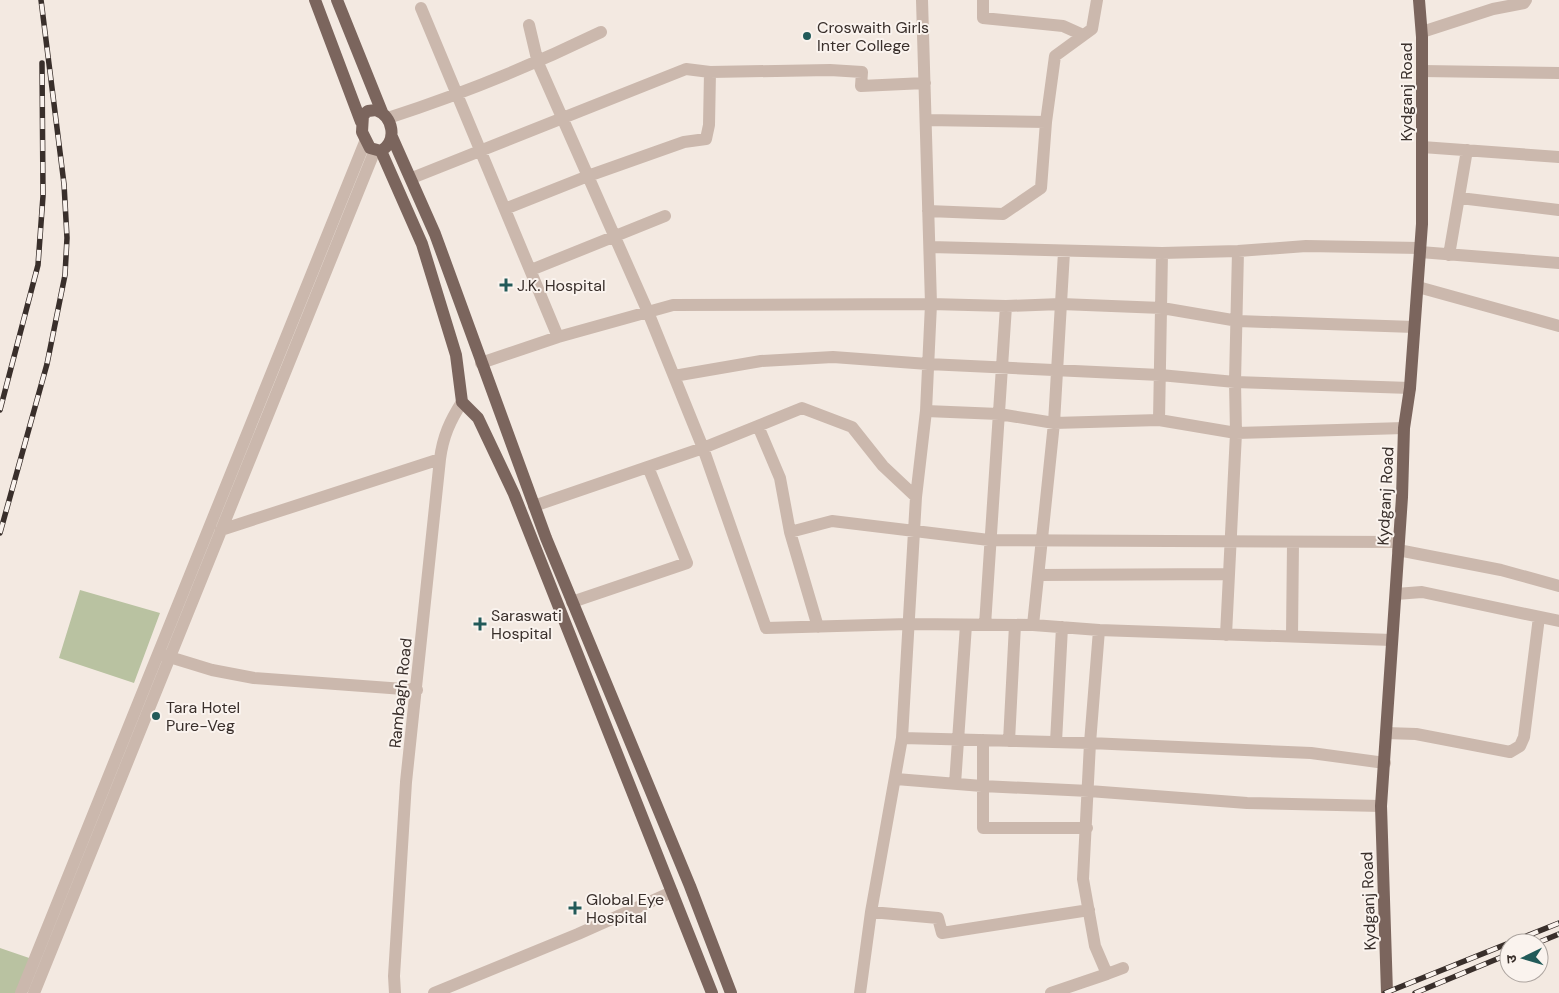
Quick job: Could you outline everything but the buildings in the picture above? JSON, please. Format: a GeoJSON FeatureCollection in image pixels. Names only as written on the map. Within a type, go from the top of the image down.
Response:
{"type":"FeatureCollection","features":[{"type":"Feature","properties":{"kind":"main road"},"geometry":{"type":"LineString","coordinates":[[315,0],[361,122],[422,244],[456,355],[462,402],[478,418],[514,494],[712,993]]}},
{"type":"Feature","properties":{"kind":"main road"},"geometry":{"type":"LineString","coordinates":[[337,0],[385,115],[392,137],[436,234],[497,408],[534,506],[686,877],[731,993]]}},
{"type":"Feature","properties":{"kind":"main road","name":"Kydganj Road"},"geometry":{"type":"LineString","coordinates":[[1387,993],[1381,806],[1402,497],[1404,428],[1410,388],[1420,250],[1422,32],[1419,0]]}},
{"type":"Feature","properties":{"kind":"main road"},"geometry":{"type":"LineString","coordinates":[[361,122],[363,115],[368,111],[385,115]]}},
{"type":"Feature","properties":{"kind":"main road"},"geometry":{"type":"LineString","coordinates":[[373,148],[389,144],[392,137]]}},
{"type":"Feature","properties":{"kind":"main road"},"geometry":{"type":"LineString","coordinates":[[456,355],[476,349]]}},
{"type":"Feature","properties":{"kind":"main road"},"geometry":{"type":"LineString","coordinates":[[478,418],[497,408]]}},
{"type":"Feature","properties":{"kind":"street"},"geometry":{"type":"LineString","coordinates":[[860,993],[871,912],[902,738],[916,497],[926,411],[931,304],[922,0]]}},
{"type":"Feature","properties":{"kind":"street"},"geometry":{"type":"LineString","coordinates":[[983,0],[983,18],[1063,26],[1083,35]]}},
{"type":"Feature","properties":{"kind":"street"},"geometry":{"type":"LineString","coordinates":[[928,211],[1003,214],[1041,188],[1046,122],[1055,56],[1092,28],[1098,0]]}},
{"type":"Feature","properties":{"kind":"street"},"geometry":{"type":"LineString","coordinates":[[1422,32],[1493,10],[1524,3],[1526,0]]}},
{"type":"Feature","properties":{"kind":"street"},"geometry":{"type":"LineString","coordinates":[[421,8],[558,337]]}},
{"type":"Feature","properties":{"kind":"street"},"geometry":{"type":"LineString","coordinates":[[530,25],[538,63],[648,312],[703,448],[766,628],[908,624],[1033,625],[1099,630],[1392,640]]}},
{"type":"Feature","properties":{"kind":"street"},"geometry":{"type":"LineString","coordinates":[[385,115],[458,95],[538,63],[601,32]]}},
{"type":"Feature","properties":{"kind":"street"},"geometry":{"type":"LineString","coordinates":[[412,178],[686,69],[710,72],[830,70],[862,72],[861,86],[925,83]]}},
{"type":"Feature","properties":{"kind":"street"},"geometry":{"type":"LineString","coordinates":[[1422,71],[1559,73]]}},
{"type":"Feature","properties":{"kind":"street"},"geometry":{"type":"LineString","coordinates":[[505,209],[588,176],[684,142],[706,139],[709,125],[710,72]]}},
{"type":"Feature","properties":{"kind":"street"},"geometry":{"type":"LineString","coordinates":[[926,120],[1046,122]]}},
{"type":"Feature","properties":{"kind":"street"},"geometry":{"type":"LineString","coordinates":[[1422,147],[1559,157]]}},
{"type":"Feature","properties":{"kind":"street"},"geometry":{"type":"LineString","coordinates":[[34,993],[164,655],[221,530],[373,148]]}},
{"type":"Feature","properties":{"kind":"street"},"geometry":{"type":"LineString","coordinates":[[21,993],[164,655],[373,148]]}},
{"type":"Feature","properties":{"kind":"street"},"geometry":{"type":"LineString","coordinates":[[1450,255],[1467,150]]}},
{"type":"Feature","properties":{"kind":"street"},"geometry":{"type":"LineString","coordinates":[[1460,198],[1559,210]]}},
{"type":"Feature","properties":{"kind":"street"},"geometry":{"type":"LineString","coordinates":[[530,270],[665,216]]}},
{"type":"Feature","properties":{"kind":"street"},"geometry":{"type":"LineString","coordinates":[[930,248],[1162,253],[1238,251],[1306,246],[1420,250],[1450,255],[1559,263]]}},
{"type":"Feature","properties":{"kind":"street"},"geometry":{"type":"LineString","coordinates":[[1226,635],[1229,542],[1236,433],[1235,382],[1238,321],[1238,251]]}},
{"type":"Feature","properties":{"kind":"street"},"geometry":{"type":"LineString","coordinates":[[1033,625],[1054,423],[1064,252]]}},
{"type":"Feature","properties":{"kind":"street"},"geometry":{"type":"LineString","coordinates":[[1160,420],[1162,253]]}},
{"type":"Feature","properties":{"kind":"street"},"geometry":{"type":"LineString","coordinates":[[1418,287],[1559,326]]}},
{"type":"Feature","properties":{"kind":"street"},"geometry":{"type":"LineString","coordinates":[[481,363],[558,337],[674,305],[931,304],[1006,306],[1061,304],[1162,308],[1238,321],[1414,327]]}},
{"type":"Feature","properties":{"kind":"street"},"geometry":{"type":"LineString","coordinates":[[985,625],[989,540],[1006,306]]}},
{"type":"Feature","properties":{"kind":"street"},"geometry":{"type":"LineString","coordinates":[[674,376],[760,361],[833,356],[928,364],[1160,375],[1235,382],[1410,388]]}},
{"type":"Feature","properties":{"kind":"street","name":"Rambagh Road"},"geometry":{"type":"LineString","coordinates":[[395,993],[394,976],[406,782],[442,440],[448,423],[462,402]]}},
{"type":"Feature","properties":{"kind":"street"},"geometry":{"type":"LineString","coordinates":[[534,506],[703,448],[802,408],[852,427],[883,466],[916,497]]}},
{"type":"Feature","properties":{"kind":"street"},"geometry":{"type":"LineString","coordinates":[[926,411],[999,414],[1054,423],[1160,420],[1236,433],[1404,428]]}},
{"type":"Feature","properties":{"kind":"street"},"geometry":{"type":"LineString","coordinates":[[758,426],[780,478],[790,532],[818,627]]}},
{"type":"Feature","properties":{"kind":"street"},"geometry":{"type":"LineString","coordinates":[[221,530],[440,459]]}},
{"type":"Feature","properties":{"kind":"street"},"geometry":{"type":"LineString","coordinates":[[572,602],[687,563],[648,467]]}},
{"type":"Feature","properties":{"kind":"street"},"geometry":{"type":"LineString","coordinates":[[790,532],[832,522],[989,540],[1041,539],[1292,543],[1345,541],[1398,546],[1501,570],[1559,586]]}},
{"type":"Feature","properties":{"kind":"street"},"geometry":{"type":"LineString","coordinates":[[1292,543],[1292,636]]}},
{"type":"Feature","properties":{"kind":"street"},"geometry":{"type":"LineString","coordinates":[[1039,575],[1228,574]]}},
{"type":"Feature","properties":{"kind":"street"},"geometry":{"type":"LineString","coordinates":[[1396,594],[1422,592],[1559,621]]}},
{"type":"Feature","properties":{"kind":"street"},"geometry":{"type":"LineString","coordinates":[[1386,733],[1416,734],[1510,752],[1520,746],[1524,737],[1539,617]]}},
{"type":"Feature","properties":{"kind":"street"},"geometry":{"type":"LineString","coordinates":[[956,784],[966,625]]}},
{"type":"Feature","properties":{"kind":"street"},"geometry":{"type":"LineString","coordinates":[[1009,741],[1015,625]]}},
{"type":"Feature","properties":{"kind":"street"},"geometry":{"type":"LineString","coordinates":[[1056,742],[1062,627]]}},
{"type":"Feature","properties":{"kind":"street"},"geometry":{"type":"LineString","coordinates":[[1099,630],[1090,743],[1083,879],[1095,946],[1107,974]]}},
{"type":"Feature","properties":{"kind":"street"},"geometry":{"type":"LineString","coordinates":[[164,655],[212,670],[254,678],[417,690]]}},
{"type":"Feature","properties":{"kind":"street"},"geometry":{"type":"LineString","coordinates":[[902,738],[1090,743],[1311,753],[1385,763]]}},
{"type":"Feature","properties":{"kind":"street"},"geometry":{"type":"LineString","coordinates":[[983,740],[983,828],[1087,828]]}},
{"type":"Feature","properties":{"kind":"street"},"geometry":{"type":"LineString","coordinates":[[896,779],[1247,803],[1381,806]]}},
{"type":"Feature","properties":{"kind":"street"},"geometry":{"type":"LineString","coordinates":[[434,993],[578,934],[672,892]]}},
{"type":"Feature","properties":{"kind":"street"},"geometry":{"type":"LineString","coordinates":[[871,912],[938,918],[942,933],[1089,910]]}},
{"type":"Feature","properties":{"kind":"street"},"geometry":{"type":"LineString","coordinates":[[1050,993],[1123,968]]}},
{"type":"Feature","properties":{"kind":"green space"},"geometry":{"type":"Polygon","coordinates":[[[80,590],[160,613],[134,683],[59,658],[80,590]]]}},
{"type":"Feature","properties":{"kind":"green space"},"geometry":{"type":"Polygon","coordinates":[[[0,948],[35,960],[23,993],[0,993],[0,948]]]}},
{"type":"Feature","properties":{"kind":"railway"},"geometry":{"type":"LineString","coordinates":[[0,533],[47,364],[65,275],[67,238],[64,184],[41,0]]}},
{"type":"Feature","properties":{"kind":"railway"},"geometry":{"type":"LineString","coordinates":[[0,410],[38,265],[43,196],[42,63]]}},
{"type":"Feature","properties":{"kind":"railway"},"geometry":{"type":"LineString","coordinates":[[1385,993],[1559,923]]}},
{"type":"Feature","properties":{"kind":"railway"},"geometry":{"type":"LineString","coordinates":[[1549,938],[1559,934]]}},
{"type":"Feature","properties":{"kind":"railway"},"geometry":{"type":"LineString","coordinates":[[1415,993],[1499,958]]}},
{"type":"Feature","properties":{"kind":"place","name":"Croswaith Girls Inter College"},"geometry":{"type":"Point","coordinates":[807,36]}},
{"type":"Feature","properties":{"kind":"place","name":"J.K. Hospital"},"geometry":{"type":"Point","coordinates":[506,285]}},
{"type":"Feature","properties":{"kind":"place","name":"Saraswati Hospital"},"geometry":{"type":"Point","coordinates":[480,624]}},
{"type":"Feature","properties":{"kind":"place","name":"Tara Hotel Pure-Veg"},"geometry":{"type":"Point","coordinates":[156,716]}},
{"type":"Feature","properties":{"kind":"place","name":"Global Eye Hospital"},"geometry":{"type":"Point","coordinates":[575,908]}}]}
